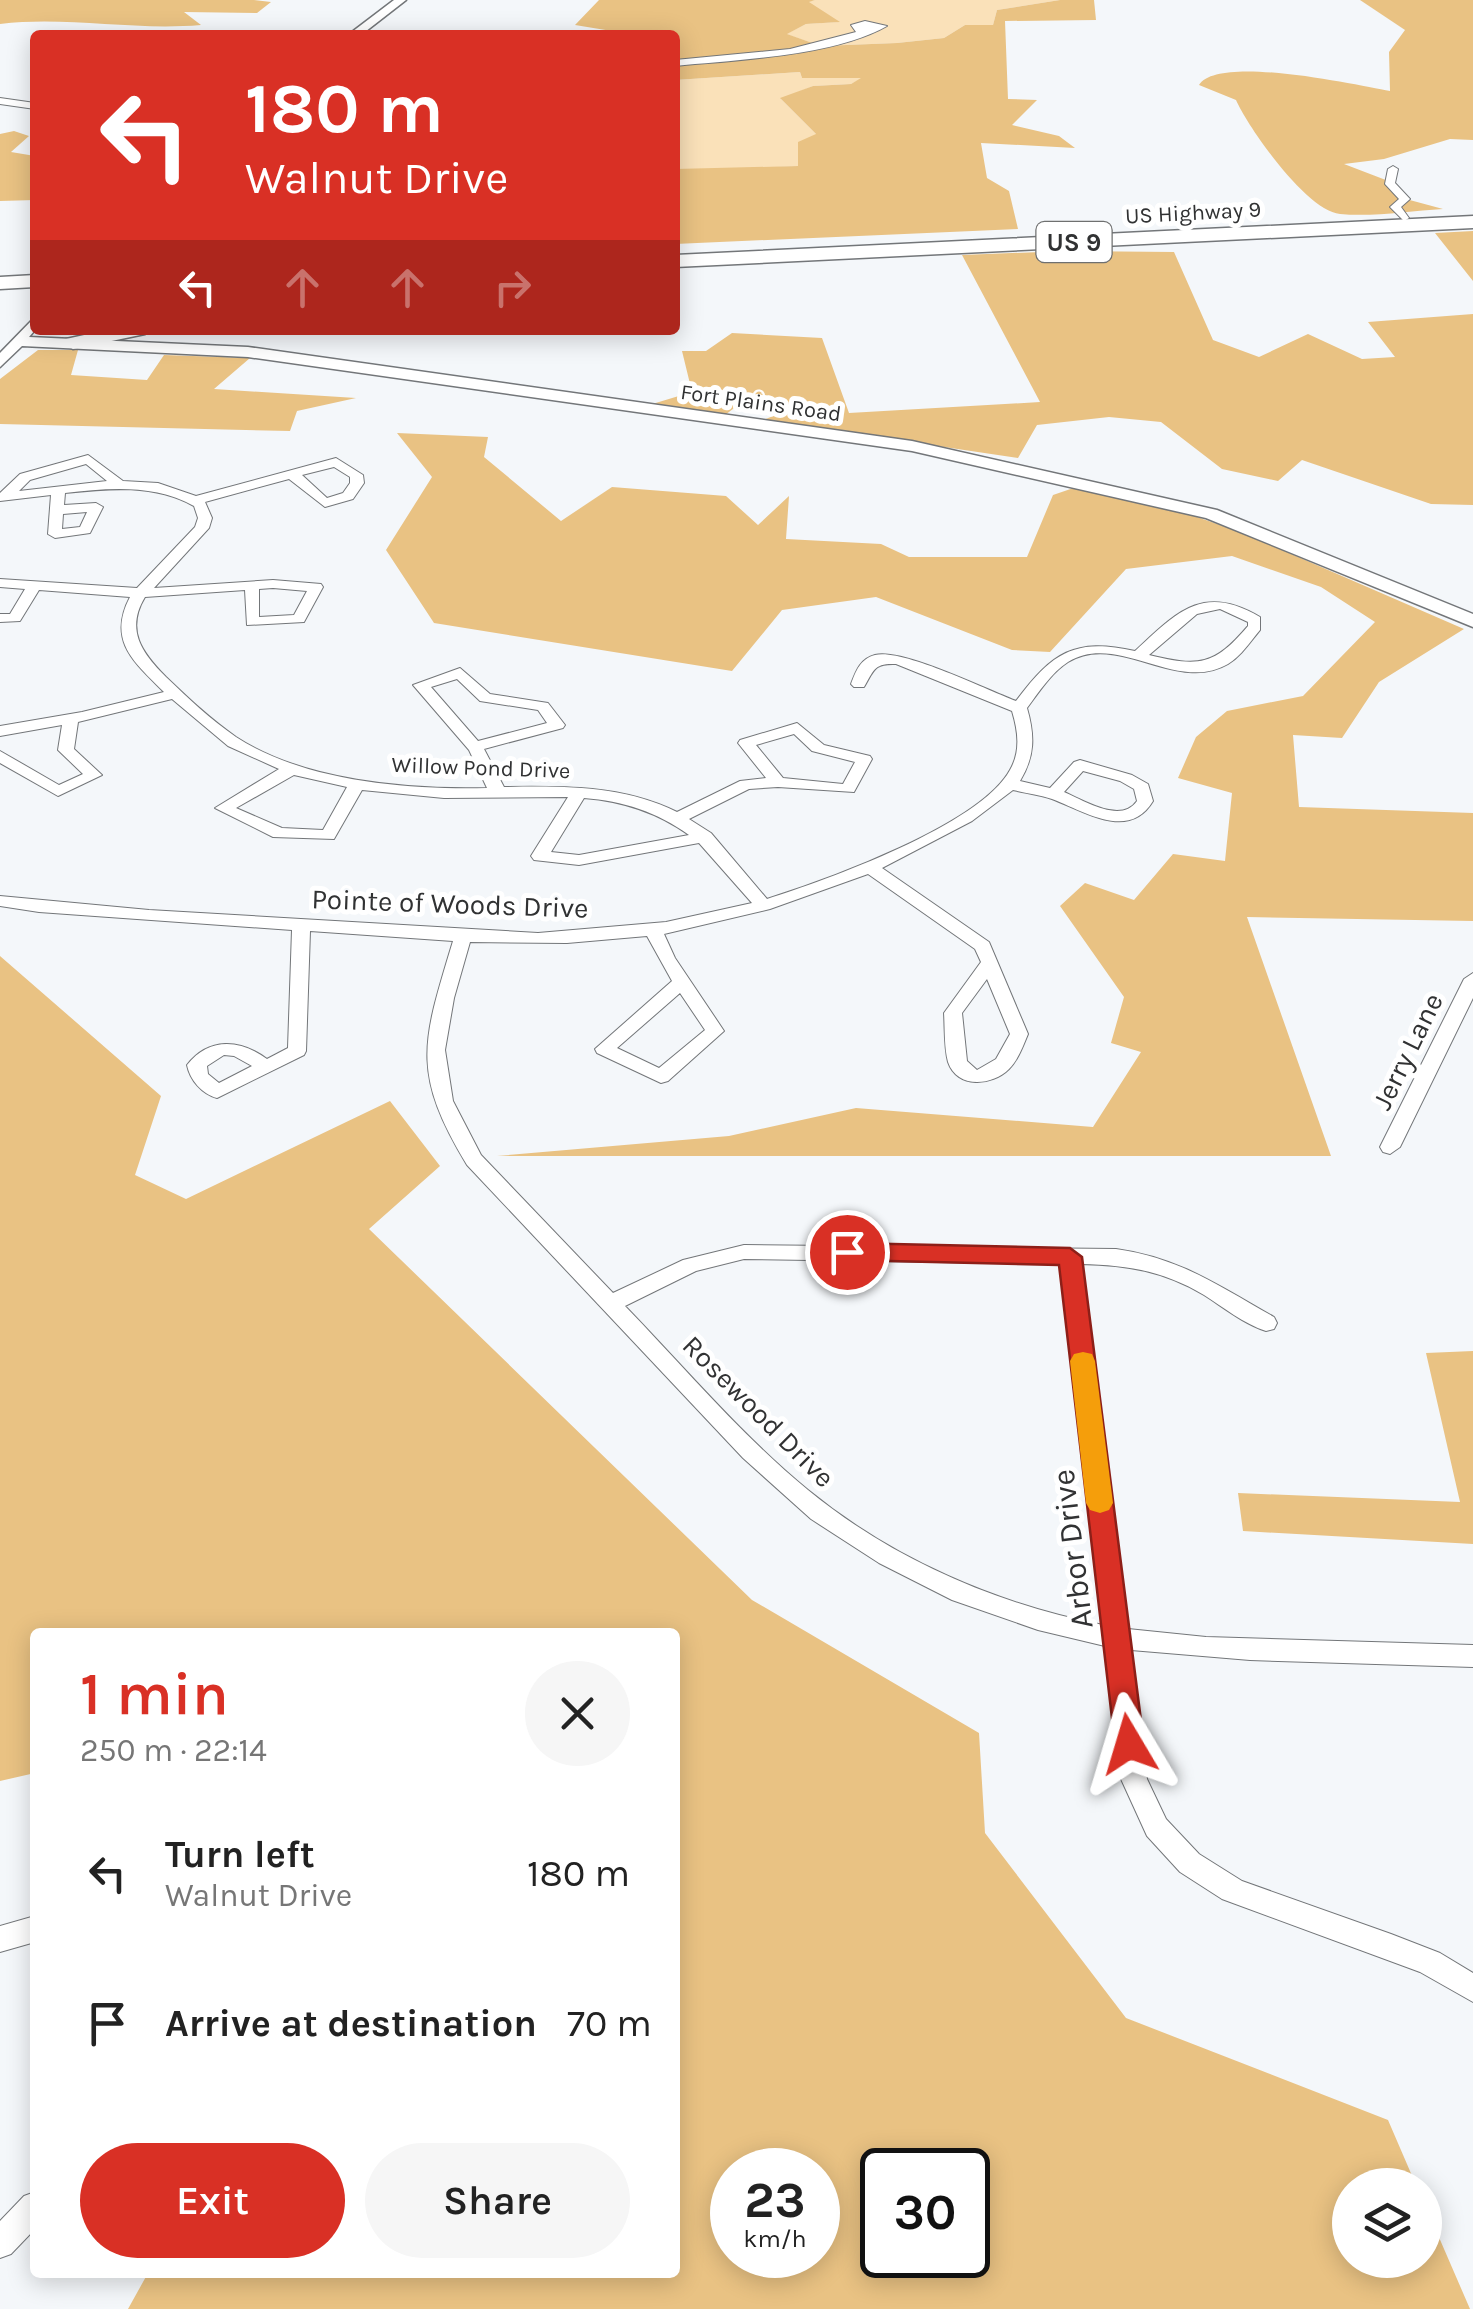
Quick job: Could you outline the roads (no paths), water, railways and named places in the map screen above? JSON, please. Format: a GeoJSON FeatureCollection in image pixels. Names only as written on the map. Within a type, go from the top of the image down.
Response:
{"type":"FeatureCollection","features":[{"type":"Feature","properties":{"kind":"highway","name":"US Highway 9"},"geometry":{"type":"LineString","coordinates":[[680,252],[1404,218],[1473,219]]}},
{"type":"Feature","properties":{"kind":"highway","name":"US Highway 9"},"geometry":{"type":"LineString","coordinates":[[680,261],[1473,219]]}},
{"type":"Feature","properties":{"kind":"highway"},"geometry":{"type":"LineString","coordinates":[[0,286],[30,285]]}},
{"type":"Feature","properties":{"kind":"highway"},"geometry":{"type":"LineString","coordinates":[[73,343],[113,335]]}},
{"type":"Feature","properties":{"kind":"street"},"geometry":{"type":"LineString","coordinates":[[361,30],[401,0]]}},
{"type":"Feature","properties":{"kind":"street"},"geometry":{"type":"LineString","coordinates":[[680,62],[798,50],[862,33]]}},
{"type":"Feature","properties":{"kind":"street"},"geometry":{"type":"LineString","coordinates":[[0,101],[30,105]]}},
{"type":"Feature","properties":{"kind":"street"},"geometry":{"type":"LineString","coordinates":[[1393,169],[1390,184],[1405,198],[1396,207],[1404,218]]}},
{"type":"Feature","properties":{"kind":"street"},"geometry":{"type":"LineString","coordinates":[[0,362],[30,327]]}},
{"type":"Feature","properties":{"kind":"street","name":"Fort Plains Road"},"geometry":{"type":"LineString","coordinates":[[18,341],[261,354],[942,452],[1211,514],[1473,621]]}},
{"type":"Feature","properties":{"kind":"street"},"geometry":{"type":"LineString","coordinates":[[3,496],[25,478],[88,459],[121,486]]}},
{"type":"Feature","properties":{"kind":"street"},"geometry":{"type":"LineString","coordinates":[[3,496],[121,486],[160,487],[196,500],[292,474]]}},
{"type":"Feature","properties":{"kind":"street"},"geometry":{"type":"LineString","coordinates":[[57,510],[58,492]]}},
{"type":"Feature","properties":{"kind":"street","name":"Willow Pond Drive"},"geometry":{"type":"LineString","coordinates":[[196,500],[204,510],[202,528],[141,593],[126,623],[128,642],[176,694],[226,736],[294,767],[358,784],[421,792],[579,792],[636,801],[678,818],[706,838],[764,905]]}},
{"type":"Feature","properties":{"kind":"street"},"geometry":{"type":"LineString","coordinates":[[0,584],[141,593],[273,584],[316,587],[300,619],[252,622],[252,586]]}},
{"type":"Feature","properties":{"kind":"street"},"geometry":{"type":"LineString","coordinates":[[0,618],[14,618],[34,586]]}},
{"type":"Feature","properties":{"kind":"street"},"geometry":{"type":"LineString","coordinates":[[859,684],[866,666],[878,659],[898,660],[1019,708],[1055,664],[1072,654],[1092,650],[1140,655],[1199,668],[1217,664],[1244,640],[1255,627],[1255,620],[1243,611],[1222,605],[1193,607],[1140,655]]}},
{"type":"Feature","properties":{"kind":"street"},"geometry":{"type":"LineString","coordinates":[[475,747],[558,724],[543,706],[485,698],[460,674],[421,685],[489,764],[498,792]]}},
{"type":"Feature","properties":{"kind":"street"},"geometry":{"type":"LineString","coordinates":[[0,731],[176,694]]}},
{"type":"Feature","properties":{"kind":"street","name":"Pointe of Woods Drive"},"geometry":{"type":"LineString","coordinates":[[0,901],[38,908],[463,936],[570,938],[652,930],[764,905],[870,867],[953,825],[1010,784],[1027,752],[1027,727],[1019,708]]}},
{"type":"Feature","properties":{"kind":"street"},"geometry":{"type":"LineString","coordinates":[[0,756],[58,792],[94,774],[66,750],[72,718]]}},
{"type":"Feature","properties":{"kind":"street"},"geometry":{"type":"LineString","coordinates":[[678,818],[746,784],[778,782],[848,789],[864,759],[818,748],[797,728],[746,743],[778,782]]}},
{"type":"Feature","properties":{"kind":"street"},"geometry":{"type":"LineString","coordinates":[[1010,784],[1054,794],[1122,818],[1135,814],[1145,801],[1142,787],[1080,765],[1054,794]]}},
{"type":"Feature","properties":{"kind":"street"},"geometry":{"type":"LineString","coordinates":[[294,767],[223,808],[279,833],[328,835],[358,784]]}},
{"type":"Feature","properties":{"kind":"street"},"geometry":{"type":"LineString","coordinates":[[579,792],[540,856],[579,860],[706,838]]}},
{"type":"Feature","properties":{"kind":"street"},"geometry":{"type":"LineString","coordinates":[[870,867],[983,946],[990,962],[1019,1034],[1008,1062],[992,1075],[973,1077],[958,1063],[954,1014],[990,962]]}},
{"type":"Feature","properties":{"kind":"street"},"geometry":{"type":"LineString","coordinates":[[265,1067],[298,1051],[302,925]]}},
{"type":"Feature","properties":{"kind":"street"},"geometry":{"type":"LineString","coordinates":[[652,930],[714,1032],[660,1077],[604,1048],[682,982]]}},
{"type":"Feature","properties":{"kind":"street","name":"Rosewood Drive"},"geometry":{"type":"LineString","coordinates":[[463,936],[435,1036],[434,1068],[442,1104],[474,1160],[766,1466],[815,1510],[856,1538],[953,1589],[1048,1622],[1116,1638],[1208,1648],[1473,1656]]}},
{"type":"Feature","properties":{"kind":"street","name":"Jerry Lane"},"geometry":{"type":"LineString","coordinates":[[1390,1147],[1473,979]]}},
{"type":"Feature","properties":{"kind":"street"},"geometry":{"type":"LineString","coordinates":[[610,1304],[690,1265],[744,1252],[1144,1259],[1179,1270],[1266,1324]]}},
{"type":"Feature","properties":{"kind":"street","name":"Arbor Drive"},"geometry":{"type":"LineString","coordinates":[[1070,1257],[1138,1795],[1150,1819],[1183,1858],[1237,1893],[1404,1949],[1473,1988]]}},
{"type":"Feature","properties":{"kind":"street"},"geometry":{"type":"LineString","coordinates":[[0,1939],[30,1930]]}},
{"type":"Feature","properties":{"kind":"street"},"geometry":{"type":"LineString","coordinates":[[0,2243],[30,2212]]}}]}
